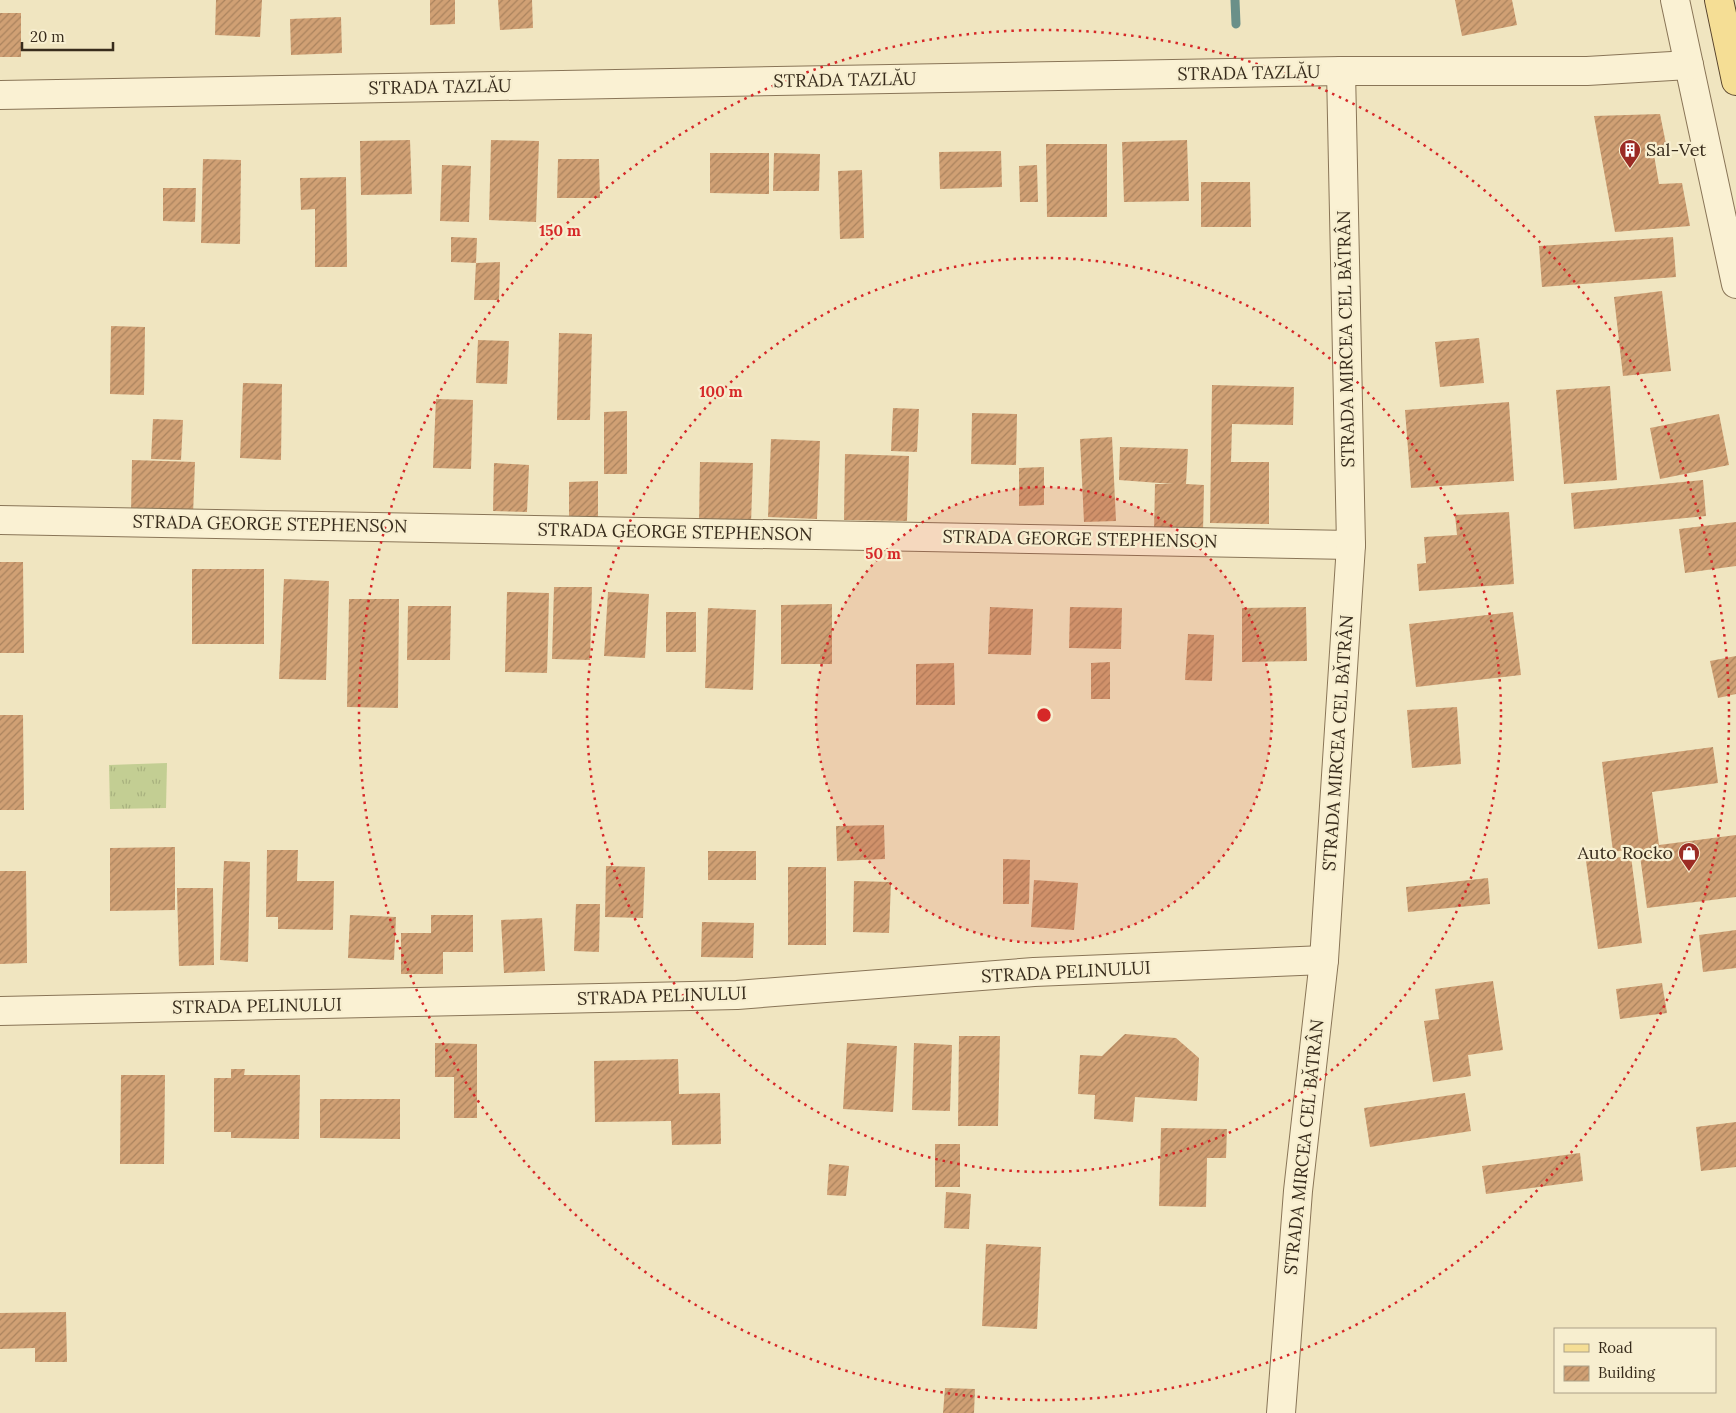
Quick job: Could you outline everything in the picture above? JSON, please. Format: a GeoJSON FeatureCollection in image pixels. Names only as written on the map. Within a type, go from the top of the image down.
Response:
{"type":"FeatureCollection","features":[{"type":"Feature","properties":{"kind":"main road"},"geometry":{"type":"LineString","coordinates":[[1719,0],[1736,81]]}},
{"type":"Feature","properties":{"kind":"street"},"geometry":{"type":"LineString","coordinates":[[1675,0],[1736,284]]}},
{"type":"Feature","properties":{"kind":"street","name":"STRADA TAZLĂU"},"geometry":{"type":"LineString","coordinates":[[0,95],[1341,71],[1587,71],[1689,65]]}},
{"type":"Feature","properties":{"kind":"street","name":"STRADA MIRCEA CEL BĂTRÂN"},"geometry":{"type":"LineString","coordinates":[[1281,1413],[1298,1191],[1324,960],[1351,545],[1341,71]]}},
{"type":"Feature","properties":{"kind":"street","name":"STRADA GEORGE STEPHENSON"},"geometry":{"type":"LineString","coordinates":[[0,520],[1351,545]]}},
{"type":"Feature","properties":{"kind":"street","name":"STRADA PELINULUI"},"geometry":{"type":"LineString","coordinates":[[0,1011],[737,995],[1034,972],[1324,960]]}},
{"type":"Feature","properties":{"kind":"green space"},"geometry":{"type":"Polygon","coordinates":[[[167,763],[166,808],[110,809],[109,765],[167,763]]]}},
{"type":"Feature","properties":{"kind":"building"},"geometry":{"type":"Polygon","coordinates":[[[216,0],[262,0],[260,37],[215,35],[216,0]]]}},
{"type":"Feature","properties":{"kind":"building"},"geometry":{"type":"Polygon","coordinates":[[[430,0],[455,0],[455,24],[430,25],[430,0]]]}},
{"type":"Feature","properties":{"kind":"building"},"geometry":{"type":"Polygon","coordinates":[[[498,0],[532,0],[533,28],[500,30],[498,0]]]}},
{"type":"Feature","properties":{"kind":"building"},"geometry":{"type":"Polygon","coordinates":[[[1455,0],[1512,0],[1517,25],[1462,36],[1455,0]]]}},
{"type":"Feature","properties":{"kind":"building"},"geometry":{"type":"Polygon","coordinates":[[[0,13],[21,13],[21,57],[0,57],[0,13]]]}},
{"type":"Feature","properties":{"kind":"building"},"geometry":{"type":"Polygon","coordinates":[[[341,17],[342,53],[291,55],[290,19],[341,17]]]}},
{"type":"Feature","properties":{"kind":"building","name":"Sal-Vet"},"geometry":{"type":"Polygon","coordinates":[[[1660,114],[1668,154],[1654,155],[1659,184],[1682,183],[1690,226],[1615,232],[1594,116],[1660,114]]]}},
{"type":"Feature","properties":{"kind":"building"},"geometry":{"type":"Polygon","coordinates":[[[410,140],[412,194],[361,195],[360,141],[410,140]]]}},
{"type":"Feature","properties":{"kind":"building"},"geometry":{"type":"Polygon","coordinates":[[[491,140],[539,141],[536,222],[489,220],[491,140]]]}},
{"type":"Feature","properties":{"kind":"building"},"geometry":{"type":"Polygon","coordinates":[[[1187,140],[1189,201],[1124,202],[1122,142],[1187,140]]]}},
{"type":"Feature","properties":{"kind":"building"},"geometry":{"type":"Polygon","coordinates":[[[1046,144],[1107,144],[1107,217],[1047,217],[1046,144]]]}},
{"type":"Feature","properties":{"kind":"building"},"geometry":{"type":"Polygon","coordinates":[[[1001,151],[1002,187],[940,189],[939,152],[1001,151]]]}},
{"type":"Feature","properties":{"kind":"building"},"geometry":{"type":"Polygon","coordinates":[[[710,153],[769,153],[769,194],[710,193],[710,153]]]}},
{"type":"Feature","properties":{"kind":"building"},"geometry":{"type":"Polygon","coordinates":[[[774,153],[820,154],[819,191],[773,191],[774,153]]]}},
{"type":"Feature","properties":{"kind":"building"},"geometry":{"type":"Polygon","coordinates":[[[203,159],[241,160],[240,244],[201,243],[203,159]]]}},
{"type":"Feature","properties":{"kind":"building"},"geometry":{"type":"Polygon","coordinates":[[[558,159],[599,159],[600,198],[557,198],[558,159]]]}},
{"type":"Feature","properties":{"kind":"building"},"geometry":{"type":"Polygon","coordinates":[[[442,165],[471,166],[469,222],[440,221],[442,165]]]}},
{"type":"Feature","properties":{"kind":"building"},"geometry":{"type":"Polygon","coordinates":[[[1037,165],[1038,202],[1020,202],[1019,166],[1037,165]]]}},
{"type":"Feature","properties":{"kind":"building"},"geometry":{"type":"Polygon","coordinates":[[[862,170],[864,238],[840,239],[838,171],[862,170]]]}},
{"type":"Feature","properties":{"kind":"building"},"geometry":{"type":"Polygon","coordinates":[[[346,177],[347,267],[315,267],[315,209],[301,210],[300,178],[346,177]]]}},
{"type":"Feature","properties":{"kind":"building"},"geometry":{"type":"Polygon","coordinates":[[[1201,182],[1250,182],[1251,227],[1201,227],[1201,182]]]}},
{"type":"Feature","properties":{"kind":"building"},"geometry":{"type":"Polygon","coordinates":[[[163,188],[196,188],[195,222],[163,221],[163,188]]]}},
{"type":"Feature","properties":{"kind":"building"},"geometry":{"type":"Polygon","coordinates":[[[451,237],[477,238],[476,263],[451,262],[451,237]]]}},
{"type":"Feature","properties":{"kind":"building"},"geometry":{"type":"Polygon","coordinates":[[[1673,237],[1676,277],[1542,287],[1539,246],[1673,237]]]}},
{"type":"Feature","properties":{"kind":"building"},"geometry":{"type":"Polygon","coordinates":[[[500,262],[499,300],[474,300],[476,263],[500,262]]]}},
{"type":"Feature","properties":{"kind":"building"},"geometry":{"type":"Polygon","coordinates":[[[1662,291],[1671,371],[1623,376],[1614,297],[1662,291]]]}},
{"type":"Feature","properties":{"kind":"building"},"geometry":{"type":"Polygon","coordinates":[[[111,326],[145,327],[144,395],[110,394],[111,326]]]}},
{"type":"Feature","properties":{"kind":"building"},"geometry":{"type":"Polygon","coordinates":[[[559,333],[592,334],[590,420],[557,420],[559,333]]]}},
{"type":"Feature","properties":{"kind":"building"},"geometry":{"type":"Polygon","coordinates":[[[1479,338],[1484,383],[1440,387],[1435,342],[1479,338]]]}},
{"type":"Feature","properties":{"kind":"building"},"geometry":{"type":"Polygon","coordinates":[[[478,340],[509,341],[507,384],[476,383],[478,340]]]}},
{"type":"Feature","properties":{"kind":"building"},"geometry":{"type":"Polygon","coordinates":[[[243,383],[282,384],[281,460],[240,458],[243,383]]]}},
{"type":"Feature","properties":{"kind":"building"},"geometry":{"type":"Polygon","coordinates":[[[1212,385],[1294,387],[1293,425],[1232,424],[1231,462],[1269,462],[1269,524],[1210,523],[1212,385]]]}},
{"type":"Feature","properties":{"kind":"building"},"geometry":{"type":"Polygon","coordinates":[[[1610,386],[1617,480],[1564,484],[1556,390],[1610,386]]]}},
{"type":"Feature","properties":{"kind":"building"},"geometry":{"type":"Polygon","coordinates":[[[436,399],[473,400],[471,469],[433,468],[436,399]]]}},
{"type":"Feature","properties":{"kind":"building"},"geometry":{"type":"Polygon","coordinates":[[[1509,402],[1514,481],[1411,488],[1405,410],[1509,402]]]}},
{"type":"Feature","properties":{"kind":"building"},"geometry":{"type":"Polygon","coordinates":[[[893,408],[919,409],[917,452],[891,451],[893,408]]]}},
{"type":"Feature","properties":{"kind":"building"},"geometry":{"type":"Polygon","coordinates":[[[627,411],[627,474],[604,474],[604,412],[627,411]]]}},
{"type":"Feature","properties":{"kind":"building"},"geometry":{"type":"Polygon","coordinates":[[[972,413],[1017,414],[1016,465],[971,464],[972,413]]]}},
{"type":"Feature","properties":{"kind":"building"},"geometry":{"type":"Polygon","coordinates":[[[1719,414],[1729,465],[1660,479],[1650,428],[1719,414]]]}},
{"type":"Feature","properties":{"kind":"building"},"geometry":{"type":"Polygon","coordinates":[[[153,419],[183,420],[181,460],[151,459],[153,419]]]}},
{"type":"Feature","properties":{"kind":"building"},"geometry":{"type":"Polygon","coordinates":[[[1112,437],[1116,521],[1084,522],[1080,439],[1112,437]]]}},
{"type":"Feature","properties":{"kind":"building"},"geometry":{"type":"Polygon","coordinates":[[[771,439],[820,441],[817,519],[768,517],[771,439]]]}},
{"type":"Feature","properties":{"kind":"building"},"geometry":{"type":"Polygon","coordinates":[[[1120,447],[1188,449],[1186,484],[1204,485],[1203,533],[1154,532],[1155,484],[1173,484],[1119,480],[1120,447]]]}},
{"type":"Feature","properties":{"kind":"building"},"geometry":{"type":"Polygon","coordinates":[[[845,454],[909,456],[907,521],[844,520],[845,454]]]}},
{"type":"Feature","properties":{"kind":"building"},"geometry":{"type":"Polygon","coordinates":[[[132,460],[195,462],[193,515],[131,513],[132,460]]]}},
{"type":"Feature","properties":{"kind":"building"},"geometry":{"type":"Polygon","coordinates":[[[700,462],[753,463],[751,524],[699,523],[700,462]]]}},
{"type":"Feature","properties":{"kind":"building"},"geometry":{"type":"Polygon","coordinates":[[[494,463],[529,465],[527,512],[493,511],[494,463]]]}},
{"type":"Feature","properties":{"kind":"building"},"geometry":{"type":"Polygon","coordinates":[[[1044,467],[1044,505],[1019,506],[1019,468],[1044,467]]]}},
{"type":"Feature","properties":{"kind":"building"},"geometry":{"type":"Polygon","coordinates":[[[1703,480],[1706,516],[1574,529],[1571,493],[1703,480]]]}},
{"type":"Feature","properties":{"kind":"building"},"geometry":{"type":"Polygon","coordinates":[[[598,481],[598,517],[569,517],[569,482],[598,481]]]}},
{"type":"Feature","properties":{"kind":"building"},"geometry":{"type":"Polygon","coordinates":[[[1509,512],[1514,584],[1419,591],[1417,564],[1426,563],[1424,537],[1457,535],[1455,515],[1509,512]]]}},
{"type":"Feature","properties":{"kind":"building"},"geometry":{"type":"Polygon","coordinates":[[[1736,522],[1736,566],[1685,573],[1679,529],[1736,522]]]}},
{"type":"Feature","properties":{"kind":"building"},"geometry":{"type":"Polygon","coordinates":[[[0,562],[23,562],[24,653],[0,653],[0,562]]]}},
{"type":"Feature","properties":{"kind":"building"},"geometry":{"type":"Polygon","coordinates":[[[192,569],[264,569],[264,644],[192,644],[192,569]]]}},
{"type":"Feature","properties":{"kind":"building"},"geometry":{"type":"Polygon","coordinates":[[[284,579],[329,581],[326,680],[279,679],[284,579]]]}},
{"type":"Feature","properties":{"kind":"building"},"geometry":{"type":"Polygon","coordinates":[[[554,587],[592,587],[590,660],[552,659],[554,587]]]}},
{"type":"Feature","properties":{"kind":"building"},"geometry":{"type":"Polygon","coordinates":[[[507,592],[549,593],[547,673],[505,672],[507,592]]]}},
{"type":"Feature","properties":{"kind":"building"},"geometry":{"type":"Polygon","coordinates":[[[608,592],[649,594],[645,658],[604,656],[608,592]]]}},
{"type":"Feature","properties":{"kind":"building"},"geometry":{"type":"Polygon","coordinates":[[[349,599],[399,599],[398,708],[347,707],[349,599]]]}},
{"type":"Feature","properties":{"kind":"building"},"geometry":{"type":"Polygon","coordinates":[[[832,604],[832,664],[781,664],[781,605],[832,604]]]}},
{"type":"Feature","properties":{"kind":"building"},"geometry":{"type":"Polygon","coordinates":[[[408,606],[451,606],[450,660],[407,660],[408,606]]]}},
{"type":"Feature","properties":{"kind":"building"},"geometry":{"type":"Polygon","coordinates":[[[990,607],[1033,609],[1031,655],[988,654],[990,607]]]}},
{"type":"Feature","properties":{"kind":"building"},"geometry":{"type":"Polygon","coordinates":[[[1070,607],[1122,608],[1121,649],[1069,648],[1070,607]]]}},
{"type":"Feature","properties":{"kind":"building"},"geometry":{"type":"Polygon","coordinates":[[[1306,607],[1307,661],[1242,662],[1242,608],[1306,607]]]}},
{"type":"Feature","properties":{"kind":"building"},"geometry":{"type":"Polygon","coordinates":[[[708,608],[756,610],[753,690],[705,688],[708,608]]]}},
{"type":"Feature","properties":{"kind":"building"},"geometry":{"type":"Polygon","coordinates":[[[666,612],[696,612],[696,652],[666,652],[666,612]]]}},
{"type":"Feature","properties":{"kind":"building"},"geometry":{"type":"Polygon","coordinates":[[[1513,612],[1521,675],[1416,687],[1409,624],[1513,612]]]}},
{"type":"Feature","properties":{"kind":"building"},"geometry":{"type":"Polygon","coordinates":[[[1188,634],[1214,635],[1212,681],[1185,680],[1188,634]]]}},
{"type":"Feature","properties":{"kind":"building"},"geometry":{"type":"Polygon","coordinates":[[[1736,656],[1736,694],[1718,698],[1710,661],[1736,656]]]}},
{"type":"Feature","properties":{"kind":"building"},"geometry":{"type":"Polygon","coordinates":[[[1110,662],[1110,699],[1091,699],[1091,663],[1110,662]]]}},
{"type":"Feature","properties":{"kind":"building"},"geometry":{"type":"Polygon","coordinates":[[[954,663],[955,705],[916,705],[916,664],[954,663]]]}},
{"type":"Feature","properties":{"kind":"building"},"geometry":{"type":"Polygon","coordinates":[[[1457,707],[1461,764],[1412,768],[1407,710],[1457,707]]]}},
{"type":"Feature","properties":{"kind":"building"},"geometry":{"type":"Polygon","coordinates":[[[0,715],[23,715],[24,810],[0,810],[0,715]]]}},
{"type":"Feature","properties":{"kind":"building"},"geometry":{"type":"Polygon","coordinates":[[[1713,747],[1718,783],[1652,792],[1659,845],[1736,835],[1736,897],[1647,908],[1639,848],[1613,852],[1602,762],[1713,747]]]}},
{"type":"Feature","properties":{"kind":"building"},"geometry":{"type":"Polygon","coordinates":[[[884,825],[885,859],[837,861],[836,826],[884,825]]]}},
{"type":"Feature","properties":{"kind":"building"},"geometry":{"type":"Polygon","coordinates":[[[175,847],[175,910],[110,911],[110,848],[175,847]]]}},
{"type":"Feature","properties":{"kind":"building"},"geometry":{"type":"Polygon","coordinates":[[[267,850],[298,850],[297,881],[334,881],[333,930],[278,929],[278,917],[266,917],[267,850]]]}},
{"type":"Feature","properties":{"kind":"building"},"geometry":{"type":"Polygon","coordinates":[[[708,851],[756,851],[756,880],[708,880],[708,851]]]}},
{"type":"Feature","properties":{"kind":"building"},"geometry":{"type":"Polygon","coordinates":[[[1631,856],[1642,943],[1598,949],[1586,861],[1631,856]]]}},
{"type":"Feature","properties":{"kind":"building"},"geometry":{"type":"Polygon","coordinates":[[[1003,859],[1030,860],[1029,904],[1003,904],[1003,859]]]}},
{"type":"Feature","properties":{"kind":"building"},"geometry":{"type":"Polygon","coordinates":[[[224,861],[250,862],[248,962],[220,960],[224,861]]]}},
{"type":"Feature","properties":{"kind":"building"},"geometry":{"type":"Polygon","coordinates":[[[606,866],[645,867],[643,918],[605,917],[606,866]]]}},
{"type":"Feature","properties":{"kind":"building"},"geometry":{"type":"Polygon","coordinates":[[[788,867],[826,867],[826,945],[788,945],[788,867]]]}},
{"type":"Feature","properties":{"kind":"building"},"geometry":{"type":"Polygon","coordinates":[[[0,871],[26,871],[27,963],[0,964],[0,871]]]}},
{"type":"Feature","properties":{"kind":"building"},"geometry":{"type":"Polygon","coordinates":[[[1488,878],[1490,904],[1408,912],[1406,887],[1488,878]]]}},
{"type":"Feature","properties":{"kind":"building"},"geometry":{"type":"Polygon","coordinates":[[[1034,880],[1078,883],[1074,930],[1031,927],[1034,880]]]}},
{"type":"Feature","properties":{"kind":"building"},"geometry":{"type":"Polygon","coordinates":[[[854,881],[891,882],[889,933],[853,932],[854,881]]]}},
{"type":"Feature","properties":{"kind":"building"},"geometry":{"type":"Polygon","coordinates":[[[177,888],[213,888],[214,965],[179,966],[177,888]]]}},
{"type":"Feature","properties":{"kind":"building"},"geometry":{"type":"Polygon","coordinates":[[[576,904],[600,904],[599,952],[574,951],[576,904]]]}},
{"type":"Feature","properties":{"kind":"building"},"geometry":{"type":"Polygon","coordinates":[[[350,915],[396,917],[394,960],[348,958],[350,915]]]}},
{"type":"Feature","properties":{"kind":"building"},"geometry":{"type":"Polygon","coordinates":[[[431,915],[473,915],[473,952],[443,952],[443,974],[401,974],[401,933],[431,933],[431,915]]]}},
{"type":"Feature","properties":{"kind":"building"},"geometry":{"type":"Polygon","coordinates":[[[542,918],[545,971],[504,973],[501,920],[542,918]]]}},
{"type":"Feature","properties":{"kind":"building"},"geometry":{"type":"Polygon","coordinates":[[[702,922],[754,923],[753,958],[701,957],[702,922]]]}},
{"type":"Feature","properties":{"kind":"building"},"geometry":{"type":"Polygon","coordinates":[[[1736,930],[1736,968],[1703,972],[1699,935],[1736,930]]]}},
{"type":"Feature","properties":{"kind":"building"},"geometry":{"type":"Polygon","coordinates":[[[1493,981],[1503,1050],[1468,1055],[1471,1076],[1433,1082],[1424,1021],[1439,1019],[1435,989],[1493,981]]]}},
{"type":"Feature","properties":{"kind":"building"},"geometry":{"type":"Polygon","coordinates":[[[1662,983],[1667,1013],[1620,1019],[1616,989],[1662,983]]]}},
{"type":"Feature","properties":{"kind":"building"},"geometry":{"type":"Polygon","coordinates":[[[1125,1034],[1176,1038],[1199,1058],[1197,1101],[1135,1097],[1133,1122],[1094,1119],[1095,1095],[1078,1094],[1080,1055],[1102,1056],[1125,1034]]]}},
{"type":"Feature","properties":{"kind":"building"},"geometry":{"type":"Polygon","coordinates":[[[959,1036],[1000,1036],[998,1126],[958,1126],[959,1036]]]}},
{"type":"Feature","properties":{"kind":"building"},"geometry":{"type":"Polygon","coordinates":[[[435,1043],[477,1044],[477,1118],[454,1118],[454,1077],[435,1077],[435,1043]]]}},
{"type":"Feature","properties":{"kind":"building"},"geometry":{"type":"Polygon","coordinates":[[[847,1043],[897,1046],[893,1112],[843,1109],[847,1043]]]}},
{"type":"Feature","properties":{"kind":"building"},"geometry":{"type":"Polygon","coordinates":[[[914,1043],[952,1045],[950,1111],[912,1110],[914,1043]]]}},
{"type":"Feature","properties":{"kind":"building"},"geometry":{"type":"Polygon","coordinates":[[[678,1059],[679,1094],[720,1093],[721,1144],[672,1145],[671,1121],[595,1122],[594,1061],[678,1059]]]}},
{"type":"Feature","properties":{"kind":"building"},"geometry":{"type":"Polygon","coordinates":[[[231,1069],[245,1069],[244,1075],[300,1075],[299,1139],[231,1138],[231,1132],[214,1132],[214,1078],[231,1078],[231,1069]]]}},
{"type":"Feature","properties":{"kind":"building"},"geometry":{"type":"Polygon","coordinates":[[[121,1075],[165,1075],[164,1164],[120,1164],[121,1075]]]}},
{"type":"Feature","properties":{"kind":"building"},"geometry":{"type":"Polygon","coordinates":[[[1465,1093],[1471,1131],[1370,1147],[1364,1108],[1465,1093]]]}},
{"type":"Feature","properties":{"kind":"building"},"geometry":{"type":"Polygon","coordinates":[[[320,1099],[400,1099],[400,1139],[320,1138],[320,1099]]]}},
{"type":"Feature","properties":{"kind":"building"},"geometry":{"type":"Polygon","coordinates":[[[1736,1122],[1736,1167],[1701,1171],[1696,1127],[1736,1122]]]}},
{"type":"Feature","properties":{"kind":"building"},"geometry":{"type":"Polygon","coordinates":[[[1161,1128],[1227,1129],[1226,1158],[1207,1158],[1206,1207],[1159,1206],[1161,1128]]]}},
{"type":"Feature","properties":{"kind":"building"},"geometry":{"type":"Polygon","coordinates":[[[935,1144],[960,1144],[960,1187],[935,1187],[935,1144]]]}},
{"type":"Feature","properties":{"kind":"building"},"geometry":{"type":"Polygon","coordinates":[[[1580,1153],[1583,1181],[1486,1194],[1482,1166],[1580,1153]]]}},
{"type":"Feature","properties":{"kind":"building"},"geometry":{"type":"Polygon","coordinates":[[[829,1164],[849,1166],[846,1196],[827,1195],[829,1164]]]}},
{"type":"Feature","properties":{"kind":"building"},"geometry":{"type":"Polygon","coordinates":[[[946,1192],[971,1194],[969,1229],[944,1228],[946,1192]]]}},
{"type":"Feature","properties":{"kind":"building"},"geometry":{"type":"Polygon","coordinates":[[[986,1244],[1041,1247],[1037,1329],[982,1326],[986,1244]]]}},
{"type":"Feature","properties":{"kind":"building"},"geometry":{"type":"Polygon","coordinates":[[[66,1312],[67,1362],[35,1362],[35,1348],[0,1349],[0,1313],[66,1312]]]}},
{"type":"Feature","properties":{"kind":"building"},"geometry":{"type":"Polygon","coordinates":[[[945,1388],[975,1389],[974,1413],[943,1413],[945,1388]]]}},
{"type":"Feature","properties":{"kind":"waterway"},"geometry":{"type":"LineString","coordinates":[[1235,0],[1236,24]]}},
{"type":"Feature","properties":{"kind":"place","name":"Sal-Vet"},"geometry":{"type":"Point","coordinates":[1630,169]}},
{"type":"Feature","properties":{"kind":"place","name":"Auto Rocko"},"geometry":{"type":"Point","coordinates":[1689,872]}}]}
